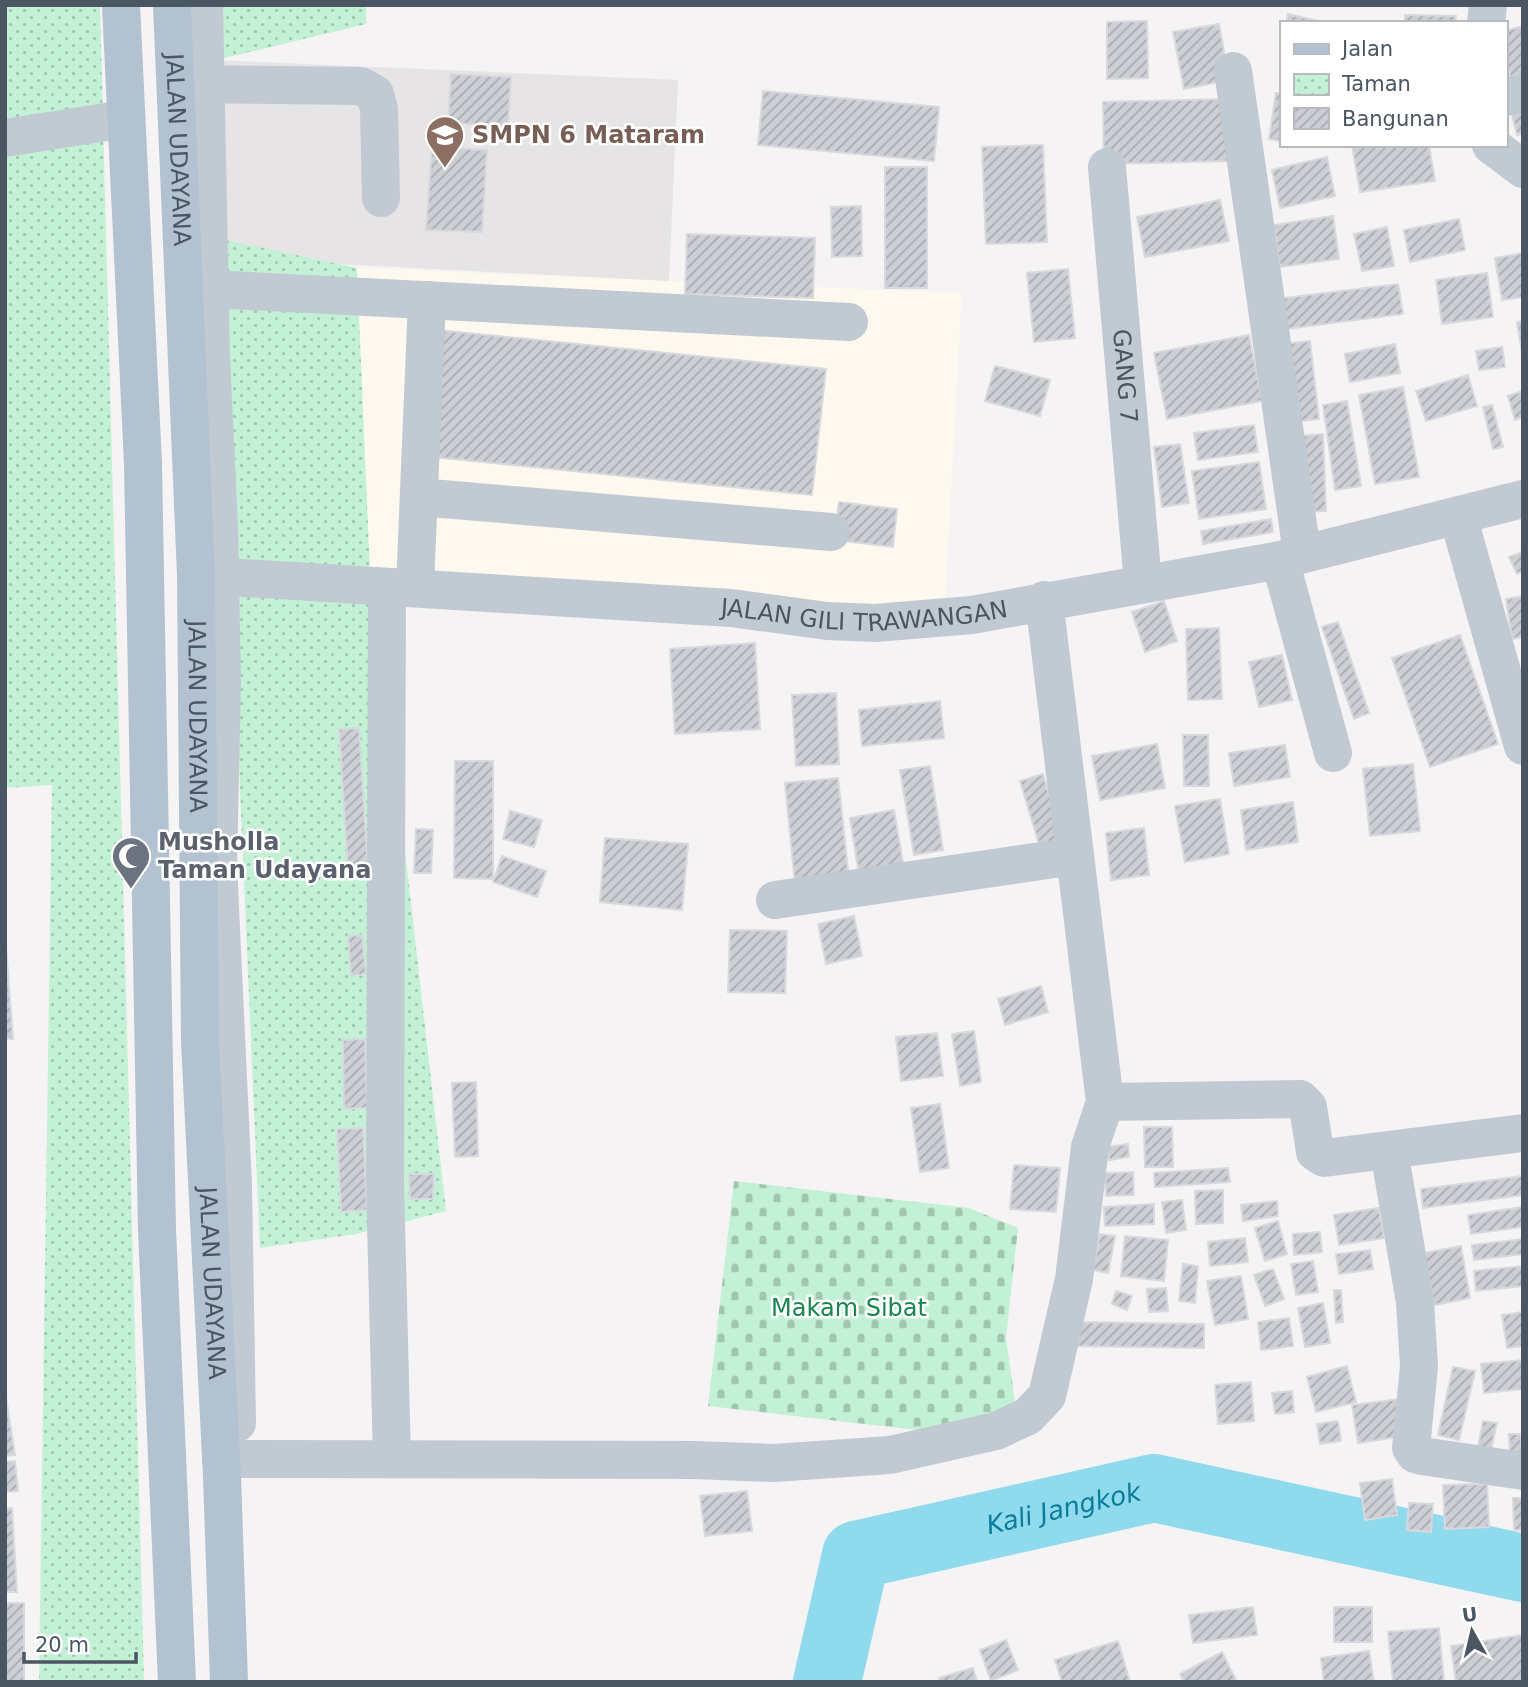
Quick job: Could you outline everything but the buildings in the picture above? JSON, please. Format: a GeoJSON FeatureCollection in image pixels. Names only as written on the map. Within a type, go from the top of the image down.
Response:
{"type":"FeatureCollection","features":[{"type":"Feature","properties":{"kind":"main road","name":"JALAN UDAYANA"},"geometry":{"type":"LineString","coordinates":[[121,5],[143,464],[153,1081],[177,1682]]}},
{"type":"Feature","properties":{"kind":"main road","name":"JALAN UDAYANA"},"geometry":{"type":"LineString","coordinates":[[172,5],[192,83],[207,576],[200,1042],[233,1463],[229,1682]]}},
{"type":"Feature","properties":{"kind":"main road"},"geometry":{"type":"LineString","coordinates":[[170,1480],[233,1463]]}},
{"type":"Feature","properties":{"kind":"street"},"geometry":{"type":"LineString","coordinates":[[204,5],[192,83],[361,86],[375,94],[379,109],[381,198]]}},
{"type":"Feature","properties":{"kind":"street"},"geometry":{"type":"LineString","coordinates":[[1233,71],[1291,557],[1333,754]]}},
{"type":"Feature","properties":{"kind":"street"},"geometry":{"type":"LineString","coordinates":[[5,138],[125,119]]}},
{"type":"Feature","properties":{"kind":"street"},"geometry":{"type":"LineString","coordinates":[[1494,147],[1523,169]]}},
{"type":"Feature","properties":{"kind":"street","name":"GANG 7"},"geometry":{"type":"LineString","coordinates":[[1107,167],[1143,584]]}},
{"type":"Feature","properties":{"kind":"street"},"geometry":{"type":"LineString","coordinates":[[197,291],[849,322]]}},
{"type":"Feature","properties":{"kind":"street"},"geometry":{"type":"LineString","coordinates":[[392,1458],[385,1183],[401,587],[419,497],[427,300]]}},
{"type":"Feature","properties":{"kind":"street"},"geometry":{"type":"LineString","coordinates":[[419,497],[831,532]]}},
{"type":"Feature","properties":{"kind":"street","name":"JALAN GILI TRAWANGAN"},"geometry":{"type":"LineString","coordinates":[[207,576],[731,608],[803,619],[875,623],[972,615],[1291,557],[1523,499]]}},
{"type":"Feature","properties":{"kind":"street"},"geometry":{"type":"LineString","coordinates":[[1458,516],[1523,746]]}},
{"type":"Feature","properties":{"kind":"street"},"geometry":{"type":"LineString","coordinates":[[246,1682],[233,1463],[392,1458],[774,1463],[837,1460],[890,1455],[996,1431],[1028,1416],[1047,1396],[1074,1279],[1090,1147],[1105,1102],[1044,600]]}},
{"type":"Feature","properties":{"kind":"street"},"geometry":{"type":"LineString","coordinates":[[775,900],[1075,856]]}},
{"type":"Feature","properties":{"kind":"street"},"geometry":{"type":"LineString","coordinates":[[1105,1102],[1300,1099],[1308,1107],[1315,1152],[1320,1157],[1389,1151],[1523,1133]]}},
{"type":"Feature","properties":{"kind":"street"},"geometry":{"type":"LineString","coordinates":[[1389,1151],[1415,1302],[1419,1366],[1411,1448],[1415,1454],[1422,1456],[1523,1471]]}},
{"type":"Feature","properties":{"kind":"shaded area","name":"SMPN 6 Mataram"},"geometry":{"type":"Polygon","coordinates":[[[216,60],[678,80],[669,281],[218,258],[216,60]]]}},
{"type":"Feature","properties":{"kind":"shaded area"},"geometry":{"type":"Polygon","coordinates":[[[357,268],[962,293],[945,600],[850,617],[354,579],[357,268]]]}},
{"type":"Feature","properties":{"kind":"green space"},"geometry":{"type":"Polygon","coordinates":[[[5,5],[100,5],[144,1682],[39,1682],[52,785],[5,788],[5,5]]]}},
{"type":"Feature","properties":{"kind":"green space"},"geometry":{"type":"Polygon","coordinates":[[[214,5],[366,5],[366,24],[216,60],[214,5]]]}},
{"type":"Feature","properties":{"kind":"green space"},"geometry":{"type":"Polygon","coordinates":[[[216,238],[357,268],[370,574],[377,605],[446,1211],[356,1234],[260,1248],[216,238]]]}},
{"type":"Feature","properties":{"kind":"green space","name":"Makam Sibat"},"geometry":{"type":"Polygon","coordinates":[[[734,1181],[969,1208],[1018,1228],[1006,1338],[1015,1402],[943,1433],[708,1406],[734,1181]]]}},
{"type":"Feature","properties":{"kind":"waterway","name":"Kali Jangkok"},"geometry":{"type":"LineString","coordinates":[[827,1682],[856,1555],[1154,1488],[1523,1568]]}},
{"type":"Feature","properties":{"kind":"place","name":"SMPN 6 Mataram"},"geometry":{"type":"Point","coordinates":[445,169]}},
{"type":"Feature","properties":{"kind":"place","name":"Musholla Taman Udayana"},"geometry":{"type":"Point","coordinates":[131,890]}}]}
